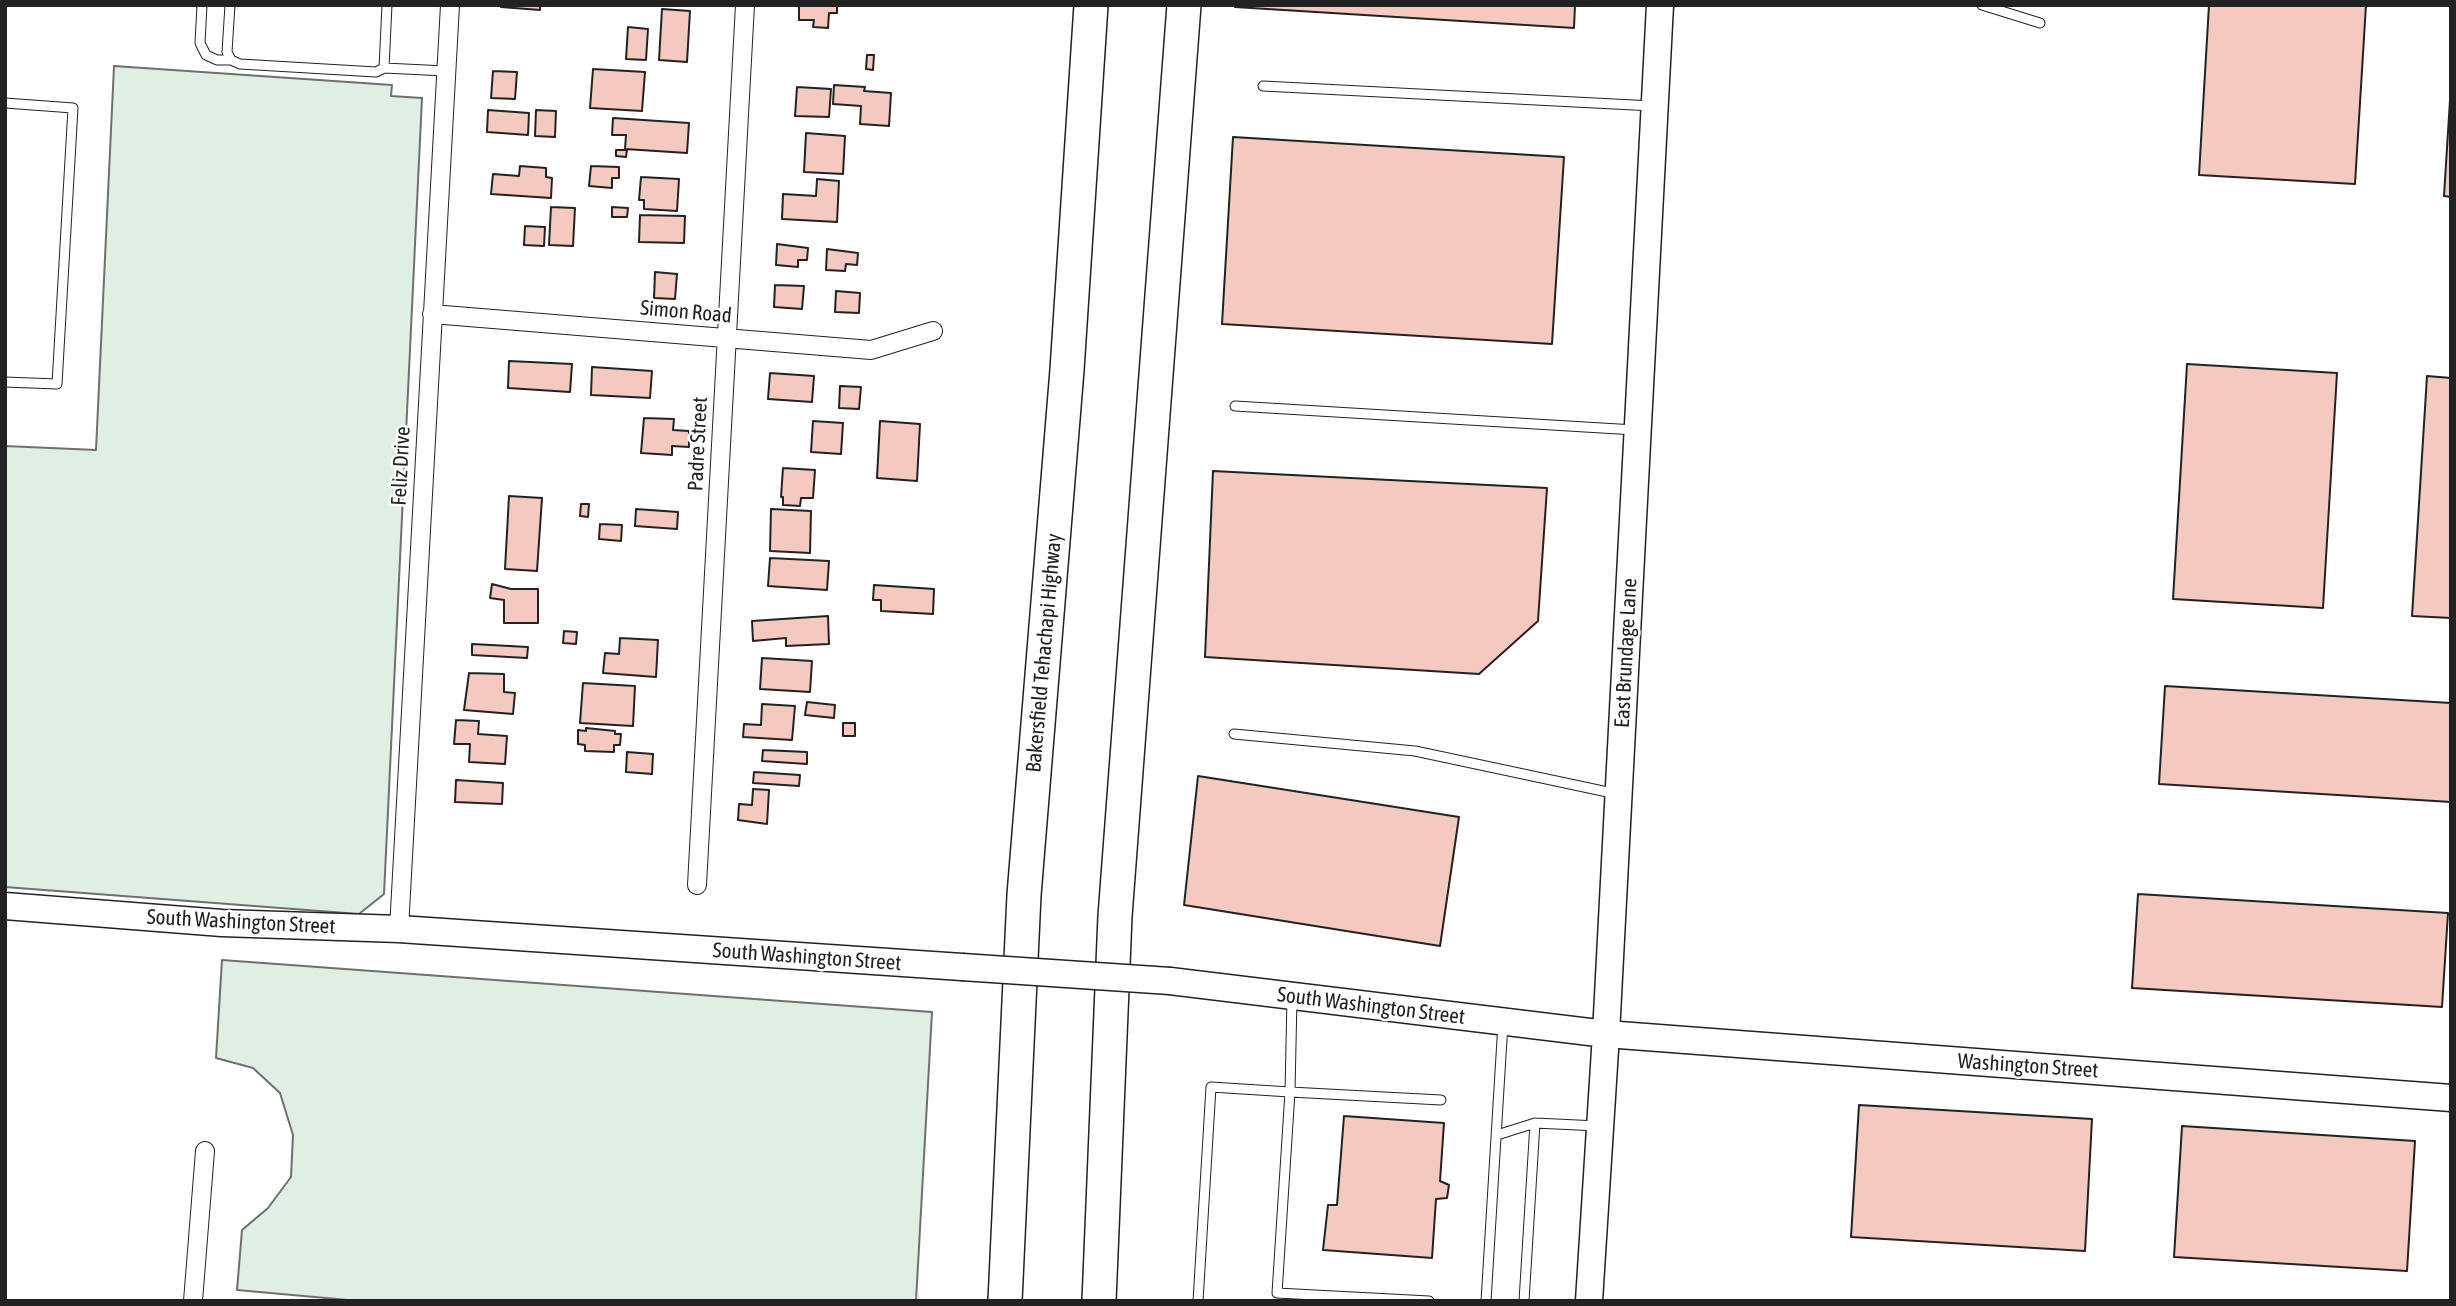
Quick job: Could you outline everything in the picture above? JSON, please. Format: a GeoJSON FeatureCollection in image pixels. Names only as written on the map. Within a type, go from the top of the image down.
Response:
{"type":"FeatureCollection","features":[{"type":"Feature","properties":{"kind":"highway","name":"Bakersfield Tehachapi Highway"},"geometry":{"type":"LineString","coordinates":[[1005,1301],[1024,895],[1067,370],[1091,5]]}},
{"type":"Feature","properties":{"kind":"highway"},"geometry":{"type":"LineString","coordinates":[[1099,1301],[1115,916],[1184,5]]}},
{"type":"Feature","properties":{"kind":"street","name":"Feliz Drive"},"geometry":{"type":"LineString","coordinates":[[399,929],[450,5]]}},
{"type":"Feature","properties":{"kind":"street","name":"Padre Street"},"geometry":{"type":"LineString","coordinates":[[697,885],[745,5]]}},
{"type":"Feature","properties":{"kind":"street","name":"East Brundage Lane"},"geometry":{"type":"LineString","coordinates":[[1589,1301],[1606,1034],[1660,5]]}},
{"type":"Feature","properties":{"kind":"street","name":"Simon Road"},"geometry":{"type":"LineString","coordinates":[[432,314],[871,350],[933,331]]}},
{"type":"Feature","properties":{"kind":"street","name":"South Washington Street"},"geometry":{"type":"LineString","coordinates":[[5,906],[222,923],[399,929],[1170,981],[1606,1034]]}},
{"type":"Feature","properties":{"kind":"street","name":"Washington Street"},"geometry":{"type":"LineString","coordinates":[[1606,1034],[2451,1098]]}},
{"type":"Feature","properties":{"kind":"street"},"geometry":{"type":"LineString","coordinates":[[193,1301],[205,1151]]}},
{"type":"Feature","properties":{"kind":"lane"},"geometry":{"type":"LineString","coordinates":[[202,5],[200,43],[206,55],[217,60],[231,60],[240,64],[376,72],[384,68],[446,71]]}},
{"type":"Feature","properties":{"kind":"lane"},"geometry":{"type":"LineString","coordinates":[[230,5],[228,52],[231,60]]}},
{"type":"Feature","properties":{"kind":"lane"},"geometry":{"type":"LineString","coordinates":[[384,68],[387,5]]}},
{"type":"Feature","properties":{"kind":"lane"},"geometry":{"type":"LineString","coordinates":[[1982,5],[2040,23]]}},
{"type":"Feature","properties":{"kind":"lane"},"geometry":{"type":"LineString","coordinates":[[1263,86],[1654,106]]}},
{"type":"Feature","properties":{"kind":"lane"},"geometry":{"type":"LineString","coordinates":[[5,103],[73,108],[57,384],[5,382]]}},
{"type":"Feature","properties":{"kind":"lane"},"geometry":{"type":"LineString","coordinates":[[1235,406],[1638,430]]}},
{"type":"Feature","properties":{"kind":"lane"},"geometry":{"type":"LineString","coordinates":[[1234,734],[1415,751],[1618,794]]}},
{"type":"Feature","properties":{"kind":"lane"},"geometry":{"type":"LineString","coordinates":[[1292,996],[1290,1092],[1277,1293],[1429,1301]]}},
{"type":"Feature","properties":{"kind":"lane"},"geometry":{"type":"LineString","coordinates":[[1486,1301],[1504,1022]]}},
{"type":"Feature","properties":{"kind":"lane"},"geometry":{"type":"LineString","coordinates":[[1198,1301],[1211,1087],[1441,1100]]}},
{"type":"Feature","properties":{"kind":"lane"},"geometry":{"type":"LineString","coordinates":[[1497,1135],[1535,1123],[1600,1126]]}},
{"type":"Feature","properties":{"kind":"lane"},"geometry":{"type":"LineString","coordinates":[[1524,1301],[1535,1123]]}},
{"type":"Feature","properties":{"kind":"green space"},"geometry":{"type":"Polygon","coordinates":[[[114,66],[392,85],[391,96],[422,98],[384,894],[359,914],[5,887],[5,446],[96,450],[114,66]]]}},
{"type":"Feature","properties":{"kind":"green space"},"geometry":{"type":"Polygon","coordinates":[[[222,960],[932,1012],[916,1301],[359,1301],[237,1290],[242,1230],[268,1208],[291,1177],[293,1135],[280,1093],[253,1068],[216,1058],[222,960]]]}},
{"type":"Feature","properties":{"kind":"building"},"geometry":{"type":"Polygon","coordinates":[[[540,5],[540,10],[501,7],[540,5]]]}},
{"type":"Feature","properties":{"kind":"building"},"geometry":{"type":"Polygon","coordinates":[[[799,5],[837,6],[837,13],[829,13],[828,28],[813,27],[814,20],[799,20],[799,5]]]}},
{"type":"Feature","properties":{"kind":"building"},"geometry":{"type":"Polygon","coordinates":[[[1235,5],[1575,5],[1574,28],[1235,5]]]}},
{"type":"Feature","properties":{"kind":"building"},"geometry":{"type":"Polygon","coordinates":[[[2209,5],[2366,5],[2355,184],[2199,175],[2209,5]]]}},
{"type":"Feature","properties":{"kind":"building"},"geometry":{"type":"Polygon","coordinates":[[[662,9],[690,11],[687,62],[659,60],[662,9]]]}},
{"type":"Feature","properties":{"kind":"building"},"geometry":{"type":"Polygon","coordinates":[[[628,27],[648,29],[646,60],[626,59],[628,27]]]}},
{"type":"Feature","properties":{"kind":"building"},"geometry":{"type":"Polygon","coordinates":[[[867,55],[874,55],[873,70],[866,69],[867,55]]]}},
{"type":"Feature","properties":{"kind":"building"},"geometry":{"type":"Polygon","coordinates":[[[593,69],[645,72],[642,111],[590,108],[593,69]]]}},
{"type":"Feature","properties":{"kind":"building"},"geometry":{"type":"Polygon","coordinates":[[[493,71],[517,72],[515,99],[491,98],[493,71]]]}},
{"type":"Feature","properties":{"kind":"building"},"geometry":{"type":"Polygon","coordinates":[[[2451,84],[2451,197],[2444,196],[2451,84]]]}},
{"type":"Feature","properties":{"kind":"building"},"geometry":{"type":"Polygon","coordinates":[[[834,85],[865,87],[864,91],[891,93],[889,126],[860,124],[861,106],[833,104],[834,85]]]}},
{"type":"Feature","properties":{"kind":"building"},"geometry":{"type":"Polygon","coordinates":[[[797,87],[831,89],[829,117],[795,116],[797,87]]]}},
{"type":"Feature","properties":{"kind":"building"},"geometry":{"type":"Polygon","coordinates":[[[488,110],[529,113],[528,135],[487,132],[488,110]]]}},
{"type":"Feature","properties":{"kind":"building"},"geometry":{"type":"Polygon","coordinates":[[[536,110],[556,111],[555,137],[535,136],[536,110]]]}},
{"type":"Feature","properties":{"kind":"building"},"geometry":{"type":"Polygon","coordinates":[[[613,118],[689,123],[687,153],[625,149],[626,135],[612,135],[613,118]]]}},
{"type":"Feature","properties":{"kind":"building"},"geometry":{"type":"Polygon","coordinates":[[[806,133],[845,136],[843,174],[804,172],[806,133]]]}},
{"type":"Feature","properties":{"kind":"building"},"geometry":{"type":"Polygon","coordinates":[[[1233,137],[1564,157],[1552,344],[1222,324],[1233,137]]]}},
{"type":"Feature","properties":{"kind":"building"},"geometry":{"type":"Polygon","coordinates":[[[616,150],[627,150],[626,157],[616,156],[616,150]]]}},
{"type":"Feature","properties":{"kind":"building"},"geometry":{"type":"Polygon","coordinates":[[[520,166],[546,168],[546,177],[552,178],[551,198],[491,194],[493,174],[519,176],[520,166]]]}},
{"type":"Feature","properties":{"kind":"building"},"geometry":{"type":"Polygon","coordinates":[[[591,166],[619,167],[619,178],[612,178],[612,188],[589,186],[591,166]]]}},
{"type":"Feature","properties":{"kind":"building"},"geometry":{"type":"Polygon","coordinates":[[[641,177],[679,179],[677,211],[644,209],[644,200],[639,200],[641,177]]]}},
{"type":"Feature","properties":{"kind":"building"},"geometry":{"type":"Polygon","coordinates":[[[817,179],[839,181],[837,222],[782,219],[783,194],[816,196],[817,179]]]}},
{"type":"Feature","properties":{"kind":"building"},"geometry":{"type":"Polygon","coordinates":[[[551,207],[575,208],[573,246],[549,245],[551,207]]]}},
{"type":"Feature","properties":{"kind":"building"},"geometry":{"type":"Polygon","coordinates":[[[612,207],[628,208],[627,217],[612,217],[612,207]]]}},
{"type":"Feature","properties":{"kind":"building"},"geometry":{"type":"Polygon","coordinates":[[[640,215],[685,216],[684,243],[639,242],[640,215]]]}},
{"type":"Feature","properties":{"kind":"building"},"geometry":{"type":"Polygon","coordinates":[[[525,226],[545,227],[544,246],[524,245],[525,226]]]}},
{"type":"Feature","properties":{"kind":"building"},"geometry":{"type":"Polygon","coordinates":[[[777,244],[808,248],[807,260],[798,260],[798,267],[776,265],[777,244]]]}},
{"type":"Feature","properties":{"kind":"building"},"geometry":{"type":"Polygon","coordinates":[[[827,249],[858,253],[857,265],[846,264],[845,271],[826,270],[827,249]]]}},
{"type":"Feature","properties":{"kind":"building"},"geometry":{"type":"Polygon","coordinates":[[[655,272],[677,274],[675,299],[654,298],[655,272]]]}},
{"type":"Feature","properties":{"kind":"building"},"geometry":{"type":"Polygon","coordinates":[[[775,285],[804,286],[802,309],[774,307],[775,285]]]}},
{"type":"Feature","properties":{"kind":"building"},"geometry":{"type":"Polygon","coordinates":[[[836,291],[860,293],[859,313],[835,312],[836,291]]]}},
{"type":"Feature","properties":{"kind":"building"},"geometry":{"type":"Polygon","coordinates":[[[509,361],[572,364],[570,392],[508,388],[509,361]]]}},
{"type":"Feature","properties":{"kind":"building"},"geometry":{"type":"Polygon","coordinates":[[[2187,364],[2337,373],[2323,608],[2173,599],[2187,364]]]}},
{"type":"Feature","properties":{"kind":"building"},"geometry":{"type":"Polygon","coordinates":[[[592,367],[652,371],[650,398],[591,395],[592,367]]]}},
{"type":"Feature","properties":{"kind":"building"},"geometry":{"type":"Polygon","coordinates":[[[770,373],[814,376],[812,402],[768,399],[770,373]]]}},
{"type":"Feature","properties":{"kind":"building"},"geometry":{"type":"Polygon","coordinates":[[[2427,376],[2451,378],[2451,618],[2412,616],[2427,376]]]}},
{"type":"Feature","properties":{"kind":"building"},"geometry":{"type":"Polygon","coordinates":[[[840,386],[861,387],[859,409],[839,408],[840,386]]]}},
{"type":"Feature","properties":{"kind":"building"},"geometry":{"type":"Polygon","coordinates":[[[644,418],[674,419],[673,430],[689,431],[689,447],[672,446],[672,455],[641,453],[644,418]]]}},
{"type":"Feature","properties":{"kind":"building"},"geometry":{"type":"Polygon","coordinates":[[[813,421],[843,423],[841,454],[811,452],[813,421]]]}},
{"type":"Feature","properties":{"kind":"building"},"geometry":{"type":"Polygon","coordinates":[[[880,421],[920,424],[917,481],[877,478],[880,421]]]}},
{"type":"Feature","properties":{"kind":"building"},"geometry":{"type":"Polygon","coordinates":[[[783,468],[815,470],[813,498],[801,498],[800,506],[783,505],[783,468]]]}},
{"type":"Feature","properties":{"kind":"building"},"geometry":{"type":"Polygon","coordinates":[[[1213,471],[1547,488],[1538,621],[1479,674],[1205,657],[1213,471]]]}},
{"type":"Feature","properties":{"kind":"building"},"geometry":{"type":"Polygon","coordinates":[[[509,496],[542,498],[537,571],[505,569],[509,496]]]}},
{"type":"Feature","properties":{"kind":"building"},"geometry":{"type":"Polygon","coordinates":[[[581,504],[589,504],[588,517],[580,516],[581,504]]]}},
{"type":"Feature","properties":{"kind":"building"},"geometry":{"type":"Polygon","coordinates":[[[636,509],[678,512],[677,529],[635,526],[636,509]]]}},
{"type":"Feature","properties":{"kind":"building"},"geometry":{"type":"Polygon","coordinates":[[[771,509],[811,511],[810,553],[770,551],[771,509]]]}},
{"type":"Feature","properties":{"kind":"building"},"geometry":{"type":"Polygon","coordinates":[[[600,524],[622,525],[621,541],[599,539],[600,524]]]}},
{"type":"Feature","properties":{"kind":"building"},"geometry":{"type":"Polygon","coordinates":[[[770,558],[829,561],[827,590],[768,586],[770,558]]]}},
{"type":"Feature","properties":{"kind":"building"},"geometry":{"type":"Polygon","coordinates":[[[492,584],[511,589],[538,589],[538,623],[504,623],[504,600],[490,598],[492,584]]]}},
{"type":"Feature","properties":{"kind":"building"},"geometry":{"type":"Polygon","coordinates":[[[874,585],[934,589],[933,614],[881,611],[881,600],[873,600],[874,585]]]}},
{"type":"Feature","properties":{"kind":"building"},"geometry":{"type":"Polygon","coordinates":[[[828,616],[829,644],[786,646],[786,638],[753,641],[752,621],[828,616]]]}},
{"type":"Feature","properties":{"kind":"building"},"geometry":{"type":"Polygon","coordinates":[[[564,631],[577,632],[576,644],[563,643],[564,631]]]}},
{"type":"Feature","properties":{"kind":"building"},"geometry":{"type":"Polygon","coordinates":[[[620,638],[658,640],[656,677],[603,673],[605,653],[619,654],[620,638]]]}},
{"type":"Feature","properties":{"kind":"building"},"geometry":{"type":"Polygon","coordinates":[[[472,644],[528,647],[527,658],[472,655],[472,644]]]}},
{"type":"Feature","properties":{"kind":"building"},"geometry":{"type":"Polygon","coordinates":[[[762,658],[812,661],[810,692],[760,689],[762,658]]]}},
{"type":"Feature","properties":{"kind":"building"},"geometry":{"type":"Polygon","coordinates":[[[469,673],[504,674],[504,692],[515,693],[513,714],[464,710],[469,673]]]}},
{"type":"Feature","properties":{"kind":"building"},"geometry":{"type":"Polygon","coordinates":[[[583,683],[635,686],[633,726],[580,723],[583,683]]]}},
{"type":"Feature","properties":{"kind":"building"},"geometry":{"type":"Polygon","coordinates":[[[2165,686],[2451,703],[2451,802],[2159,784],[2165,686]]]}},
{"type":"Feature","properties":{"kind":"building"},"geometry":{"type":"Polygon","coordinates":[[[807,702],[835,705],[834,718],[805,715],[807,702]]]}},
{"type":"Feature","properties":{"kind":"building"},"geometry":{"type":"Polygon","coordinates":[[[762,704],[795,706],[792,740],[743,737],[744,724],[761,725],[762,704]]]}},
{"type":"Feature","properties":{"kind":"building"},"geometry":{"type":"Polygon","coordinates":[[[456,720],[479,721],[478,734],[507,736],[505,764],[469,762],[470,744],[454,744],[456,720]]]}},
{"type":"Feature","properties":{"kind":"building"},"geometry":{"type":"Polygon","coordinates":[[[843,723],[855,723],[855,736],[843,736],[843,723]]]}},
{"type":"Feature","properties":{"kind":"building"},"geometry":{"type":"Polygon","coordinates":[[[586,728],[621,734],[620,745],[614,745],[614,752],[585,751],[585,745],[578,744],[578,730],[586,731],[586,728]]]}},
{"type":"Feature","properties":{"kind":"building"},"geometry":{"type":"Polygon","coordinates":[[[763,750],[807,752],[807,764],[762,761],[763,750]]]}},
{"type":"Feature","properties":{"kind":"building"},"geometry":{"type":"Polygon","coordinates":[[[627,752],[653,754],[652,774],[626,772],[627,752]]]}},
{"type":"Feature","properties":{"kind":"building"},"geometry":{"type":"Polygon","coordinates":[[[754,772],[800,775],[799,786],[753,783],[754,772]]]}},
{"type":"Feature","properties":{"kind":"building"},"geometry":{"type":"Polygon","coordinates":[[[1198,776],[1459,817],[1440,946],[1184,905],[1198,776]]]}},
{"type":"Feature","properties":{"kind":"building"},"geometry":{"type":"Polygon","coordinates":[[[456,780],[503,783],[502,804],[455,802],[456,780]]]}},
{"type":"Feature","properties":{"kind":"building"},"geometry":{"type":"Polygon","coordinates":[[[753,789],[769,790],[767,824],[738,820],[739,804],[752,805],[753,789]]]}},
{"type":"Feature","properties":{"kind":"building"},"geometry":{"type":"Polygon","coordinates":[[[2138,894],[2448,913],[2442,1007],[2132,988],[2138,894]]]}},
{"type":"Feature","properties":{"kind":"building"},"geometry":{"type":"Polygon","coordinates":[[[1859,1105],[2092,1119],[2085,1251],[1851,1237],[1859,1105]]]}},
{"type":"Feature","properties":{"kind":"building"},"geometry":{"type":"Polygon","coordinates":[[[1344,1116],[1444,1123],[1440,1181],[1449,1185],[1447,1198],[1436,1199],[1432,1258],[1323,1250],[1328,1205],[1337,1205],[1344,1116]]]}},
{"type":"Feature","properties":{"kind":"building"},"geometry":{"type":"Polygon","coordinates":[[[2182,1126],[2415,1141],[2407,1271],[2174,1257],[2182,1126]]]}}]}
